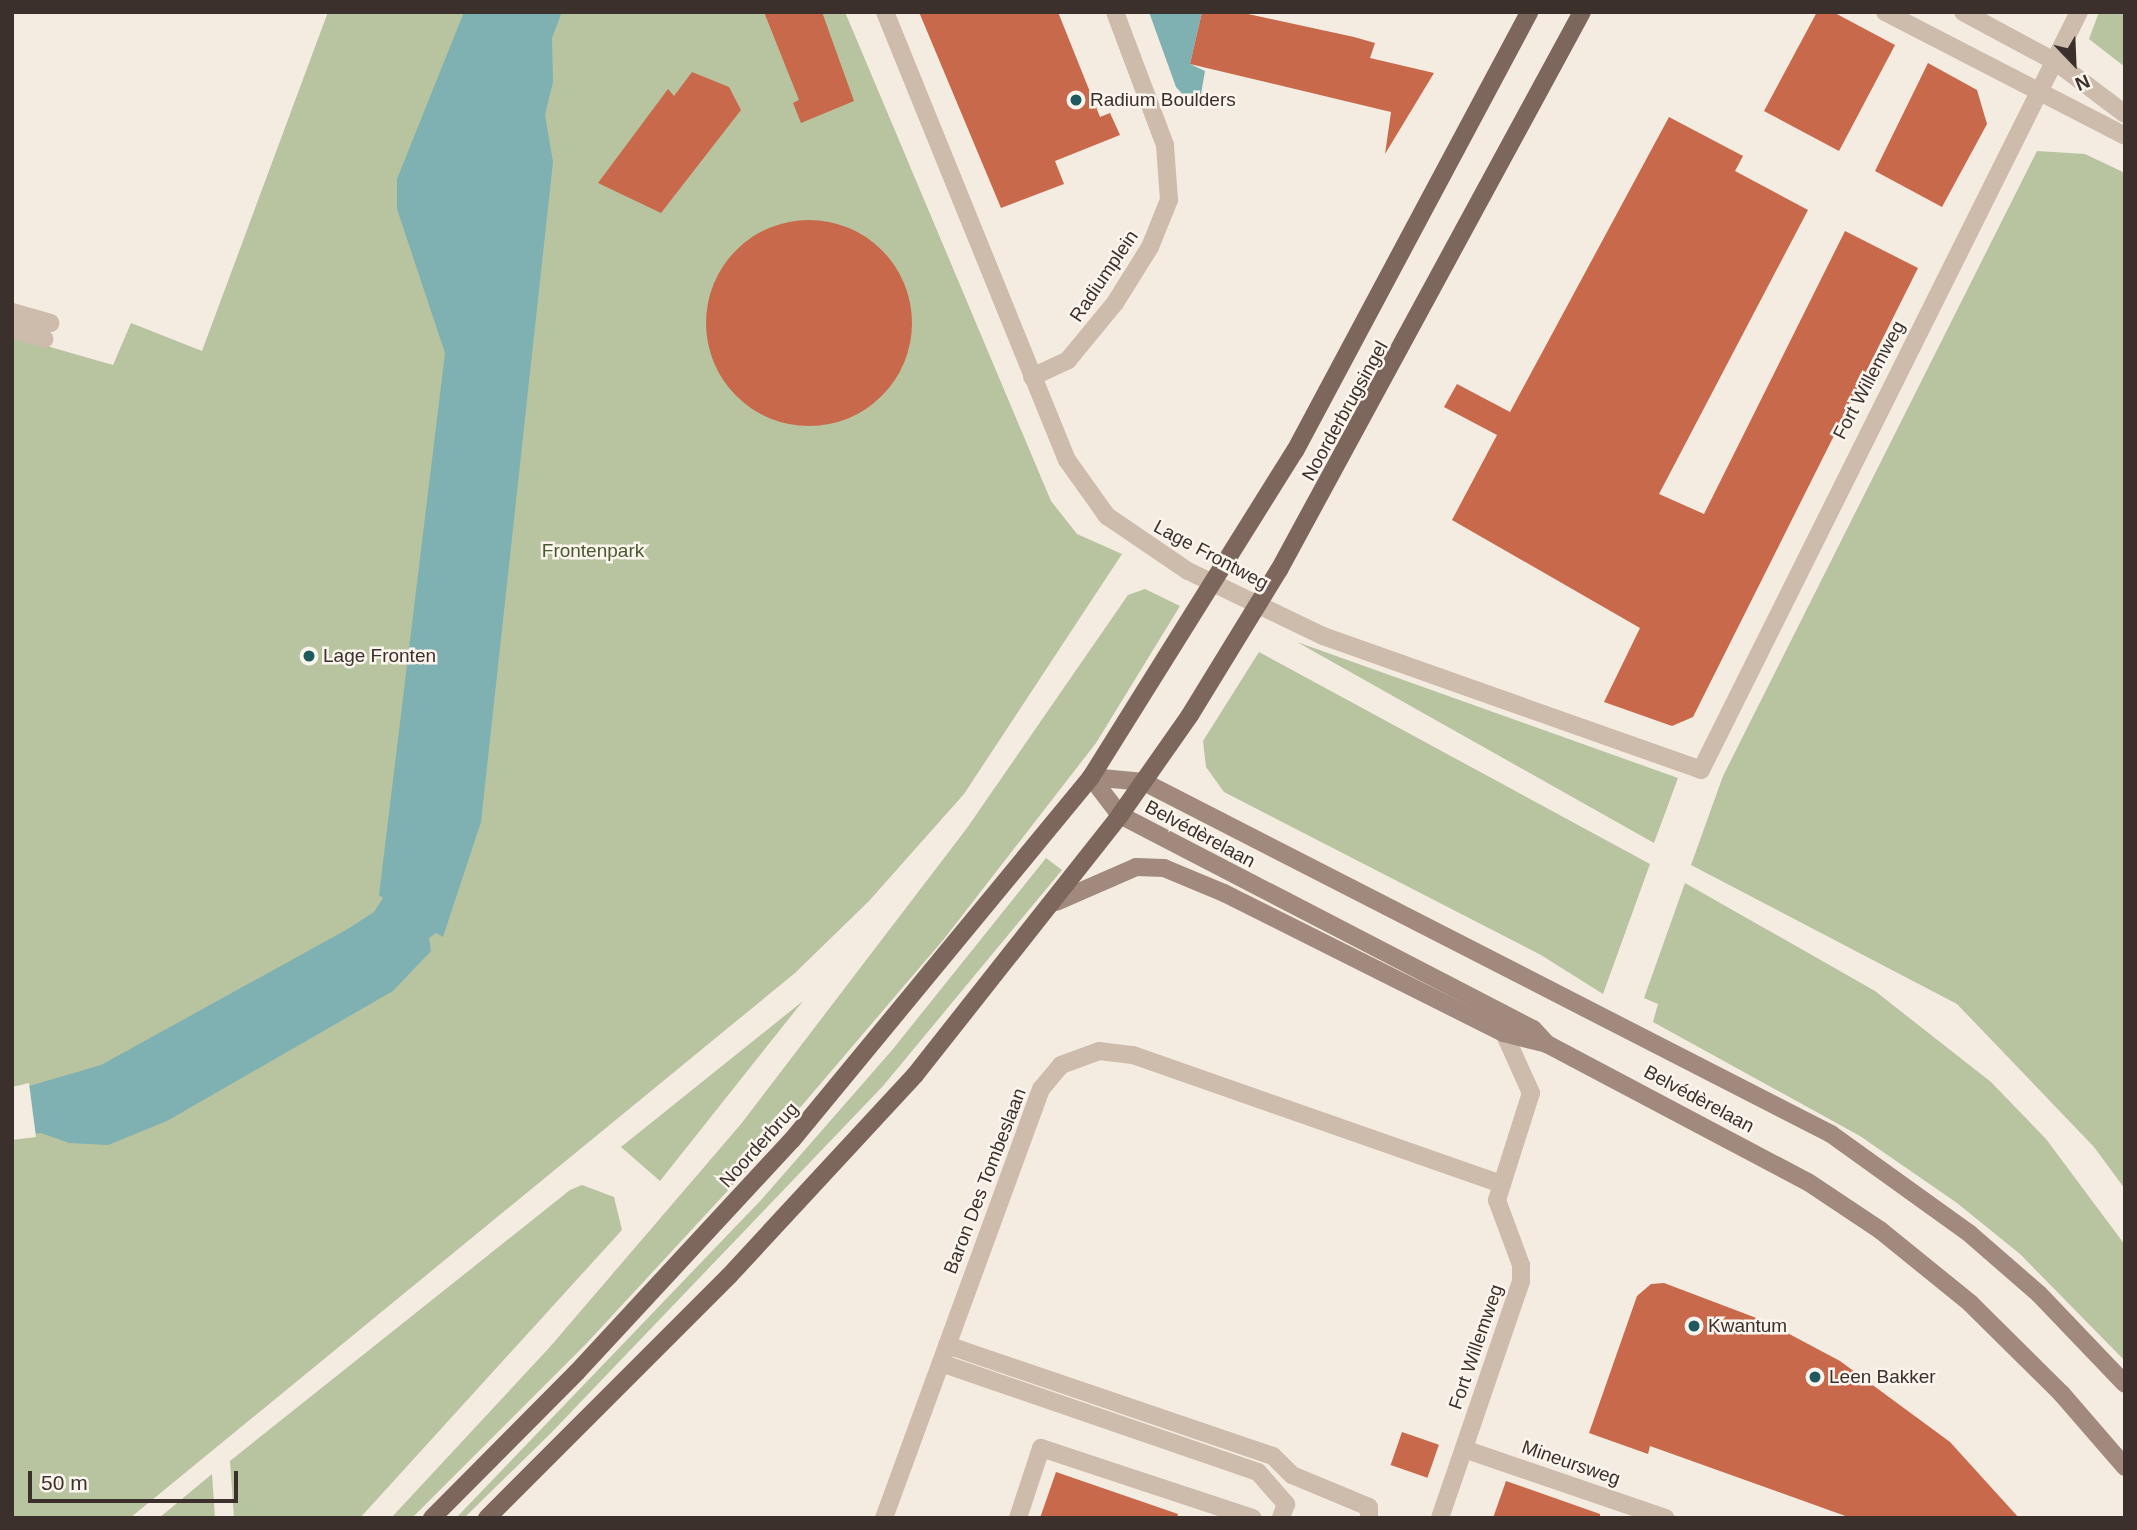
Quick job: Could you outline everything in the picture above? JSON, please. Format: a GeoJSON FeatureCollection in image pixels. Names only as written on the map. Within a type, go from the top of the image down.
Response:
{"type":"FeatureCollection","features":[{"type":"Feature","properties":{"kind":"main road","name":"Noorderbrugsingel"},"geometry":{"type":"LineString","coordinates":[[1090,777],[1148,693],[1239,547],[1529,12]]}},
{"type":"Feature","properties":{"kind":"main road","name":"Noorderbrugsingel"},"geometry":{"type":"LineString","coordinates":[[1120,815],[1190,715],[1279,570],[1582,12]]}},
{"type":"Feature","properties":{"kind":"main road","name":"Belvédèrelaan"},"geometry":{"type":"LineString","coordinates":[[1090,777],[1144,782],[1831,1134],[1970,1234],[2039,1294],[2125,1384]]}},
{"type":"Feature","properties":{"kind":"main road","name":"Belvédèrelaan"},"geometry":{"type":"LineString","coordinates":[[1090,777],[1120,815],[1533,1028],[1547,1044],[1760,1154],[1880,1230],[2001,1332],[2125,1467]]}},
{"type":"Feature","properties":{"kind":"main road","name":"Noorderbrug"},"geometry":{"type":"LineString","coordinates":[[432,1518],[577,1372],[801,1130],[1090,777]]}},
{"type":"Feature","properties":{"kind":"main road"},"geometry":{"type":"LineString","coordinates":[[487,1518],[729,1276],[915,1075],[1056,902],[1120,815]]}},
{"type":"Feature","properties":{"kind":"main road"},"geometry":{"type":"LineString","coordinates":[[1056,902],[1136,867],[1164,868],[1224,892],[1504,1033],[1547,1044]]}},
{"type":"Feature","properties":{"kind":"street","name":"Lage Frontweg"},"geometry":{"type":"LineString","coordinates":[[885,12],[1067,460],[1094,504],[1188,571],[1413,672],[1701,770]]}},
{"type":"Feature","properties":{"kind":"street","name":"Radiumplein"},"geometry":{"type":"LineString","coordinates":[[1032,377],[1062,364],[1098,325],[1150,247],[1169,200],[1166,145],[1115,12]]}},
{"type":"Feature","properties":{"kind":"street"},"geometry":{"type":"LineString","coordinates":[[1885,12],[2125,136]]}},
{"type":"Feature","properties":{"kind":"street"},"geometry":{"type":"LineString","coordinates":[[1963,12],[2056,62],[2125,114]]}},
{"type":"Feature","properties":{"kind":"street","name":"Fort Willemweg"},"geometry":{"type":"LineString","coordinates":[[1701,770],[1852,459],[2040,94],[2079,12]]}},
{"type":"Feature","properties":{"kind":"street"},"geometry":{"type":"LineString","coordinates":[[12,312],[47,331],[12,329]]}},
{"type":"Feature","properties":{"kind":"street","name":"Fort Willemweg"},"geometry":{"type":"LineString","coordinates":[[1440,1518],[1521,1282],[1521,1265],[1497,1206],[1531,1093],[1504,1033]]}},
{"type":"Feature","properties":{"kind":"street","name":"Baron Des Tombeslaan"},"geometry":{"type":"LineString","coordinates":[[884,1518],[1041,1089],[1061,1065],[1080,1056],[1133,1055],[1502,1184]]}},
{"type":"Feature","properties":{"kind":"street"},"geometry":{"type":"LineString","coordinates":[[947,1345],[1273,1456],[1292,1475],[1369,1507],[1369,1518]]}},
{"type":"Feature","properties":{"kind":"street"},"geometry":{"type":"LineString","coordinates":[[941,1363],[1258,1472],[1286,1504],[1281,1518]]}},
{"type":"Feature","properties":{"kind":"street"},"geometry":{"type":"LineString","coordinates":[[1018,1518],[1041,1448],[1253,1518]]}},
{"type":"Feature","properties":{"kind":"street","name":"Mineursweg"},"geometry":{"type":"LineString","coordinates":[[1464,1449],[1665,1518]]}},
{"type":"Feature","properties":{"kind":"green space","name":"Frontenpark"},"geometry":{"type":"Polygon","coordinates":[[[328,12],[845,12],[1051,501],[1077,534],[1122,554],[964,794],[869,901],[795,973],[130,1518],[12,1518],[12,336],[113,365],[131,323],[202,351],[328,12]]]}},
{"type":"Feature","properties":{"kind":"green space"},"geometry":{"type":"Polygon","coordinates":[[[2099,12],[2125,12],[2125,67],[2089,39],[2099,12]]]}},
{"type":"Feature","properties":{"kind":"green space"},"geometry":{"type":"Polygon","coordinates":[[[2037,151],[2085,154],[2125,173],[2125,1189],[2094,1147],[1957,1004],[1691,865],[1723,776],[2037,151]]]}},
{"type":"Feature","properties":{"kind":"green space"},"geometry":{"type":"Polygon","coordinates":[[[1145,589],[1180,606],[1096,743],[944,939],[746,1171],[586,1344],[412,1518],[391,1518],[549,1348],[741,1124],[967,828],[1128,595],[1145,589]]]}},
{"type":"Feature","properties":{"kind":"green space"},"geometry":{"type":"Polygon","coordinates":[[[1297,642],[1678,778],[1654,843],[1297,642]]]}},
{"type":"Feature","properties":{"kind":"green space"},"geometry":{"type":"Polygon","coordinates":[[[1259,652],[1650,864],[1603,994],[1541,955],[1224,792],[1206,767],[1203,741],[1259,652]]]}},
{"type":"Feature","properties":{"kind":"green space"},"geometry":{"type":"Polygon","coordinates":[[[1046,858],[1062,870],[883,1086],[551,1433],[464,1518],[456,1518],[762,1199],[893,1049],[1046,858]]]}},
{"type":"Feature","properties":{"kind":"green space"},"geometry":{"type":"Polygon","coordinates":[[[1685,883],[1875,991],[1991,1082],[2046,1139],[2125,1245],[2125,1361],[2020,1254],[1957,1203],[1860,1136],[1653,1022],[1658,1004],[1644,998],[1685,883]]]}},
{"type":"Feature","properties":{"kind":"green space"},"geometry":{"type":"Polygon","coordinates":[[[803,1001],[660,1181],[621,1147],[803,1001]]]}},
{"type":"Feature","properties":{"kind":"green space"},"geometry":{"type":"Polygon","coordinates":[[[582,1185],[614,1197],[622,1230],[360,1518],[234,1518],[230,1461],[570,1190],[582,1185]]]}},
{"type":"Feature","properties":{"kind":"green space"},"geometry":{"type":"Polygon","coordinates":[[[212,1474],[215,1518],[159,1518],[212,1474]]]}},
{"type":"Feature","properties":{"kind":"water"},"geometry":{"type":"Polygon","coordinates":[[[464,12],[562,12],[552,38],[553,82],[545,115],[553,162],[481,822],[443,937],[436,933],[429,938],[431,951],[393,991],[167,1121],[108,1145],[69,1143],[41,1133],[12,1136],[12,1091],[101,1065],[346,930],[374,912],[383,898],[379,895],[445,353],[397,209],[397,179],[464,12]]]}},
{"type":"Feature","properties":{"kind":"water"},"geometry":{"type":"Polygon","coordinates":[[[1149,12],[1202,12],[1190,64],[1205,71],[1200,100],[1186,98],[1176,87],[1149,12]]]}},
{"type":"Feature","properties":{"kind":"pier"},"geometry":{"type":"Polygon","coordinates":[[[29,1083],[36,1137],[12,1140],[12,1087],[29,1083]]]}},
{"type":"Feature","properties":{"kind":"building"},"geometry":{"type":"Polygon","coordinates":[[[764,12],[822,12],[854,101],[801,123],[793,103],[799,100],[764,12]]]}},
{"type":"Feature","properties":{"kind":"building"},"geometry":{"type":"Polygon","coordinates":[[[919,12],[1058,12],[1100,117],[1110,113],[1120,135],[1055,161],[1064,184],[1001,208],[919,12]]]}},
{"type":"Feature","properties":{"kind":"building"},"geometry":{"type":"Polygon","coordinates":[[[1202,12],[1239,12],[1354,37],[1375,43],[1370,58],[1434,73],[1385,154],[1391,112],[1190,64],[1202,12]]]}},
{"type":"Feature","properties":{"kind":"building"},"geometry":{"type":"Polygon","coordinates":[[[1817,12],[1833,12],[1895,45],[1839,151],[1764,111],[1817,12]]]}},
{"type":"Feature","properties":{"kind":"building"},"geometry":{"type":"Polygon","coordinates":[[[1928,63],[1977,90],[1987,124],[1942,207],[1875,171],[1928,63]]]}},
{"type":"Feature","properties":{"kind":"building"},"geometry":{"type":"Polygon","coordinates":[[[692,72],[729,87],[741,110],[661,213],[598,183],[668,89],[674,96],[692,72]]]}},
{"type":"Feature","properties":{"kind":"building"},"geometry":{"type":"Polygon","coordinates":[[[1669,117],[1743,156],[1735,171],[1808,210],[1659,494],[1704,514],[1845,231],[1918,268],[1693,717],[1672,726],[1604,702],[1640,628],[1452,520],[1497,435],[1444,407],[1457,384],[1510,412],[1669,117]]]}},
{"type":"Feature","properties":{"kind":"building"},"geometry":{"type":"Polygon","coordinates":[[[809,220],[849,227],[882,250],[905,283],[912,323],[905,363],[882,396],[849,419],[809,426],[769,419],[736,396],[713,363],[706,323],[713,283],[736,250],[769,227],[809,220]]]}},
{"type":"Feature","properties":{"kind":"building"},"geometry":{"type":"Polygon","coordinates":[[[1664,1283],[1767,1322],[1840,1361],[1950,1442],[2019,1518],[1851,1518],[1650,1446],[1648,1454],[1589,1433],[1637,1296],[1651,1284],[1664,1283]]]}},
{"type":"Feature","properties":{"kind":"building"},"geometry":{"type":"Polygon","coordinates":[[[1402,1432],[1439,1445],[1427,1478],[1391,1465],[1402,1432]]]}},
{"type":"Feature","properties":{"kind":"building"},"geometry":{"type":"Polygon","coordinates":[[[1056,1472],[1178,1514],[1177,1518],[1040,1518],[1056,1472]]]}},
{"type":"Feature","properties":{"kind":"building"},"geometry":{"type":"Polygon","coordinates":[[[1506,1481],[1600,1514],[1600,1518],[1493,1518],[1506,1481]]]}},
{"type":"Feature","properties":{"kind":"place","name":"Radium Boulders"},"geometry":{"type":"Point","coordinates":[1076,100]}},
{"type":"Feature","properties":{"kind":"place","name":"Lage Fronten"},"geometry":{"type":"Point","coordinates":[309,656]}},
{"type":"Feature","properties":{"kind":"place","name":"Kwantum"},"geometry":{"type":"Point","coordinates":[1694,1326]}},
{"type":"Feature","properties":{"kind":"place","name":"Leen Bakker"},"geometry":{"type":"Point","coordinates":[1815,1377]}}]}
